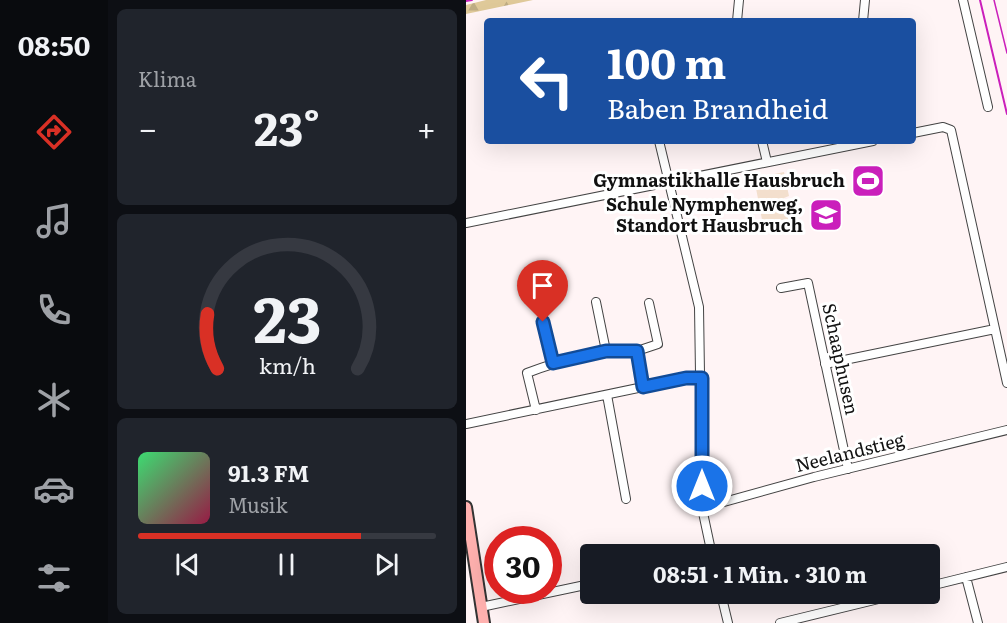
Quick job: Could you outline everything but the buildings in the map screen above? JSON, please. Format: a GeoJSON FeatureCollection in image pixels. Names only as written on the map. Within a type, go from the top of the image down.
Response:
{"type":"FeatureCollection","features":[{"type":"Feature","properties":{"kind":"street"},"geometry":{"type":"LineString","coordinates":[[736,18],[739,0]]}},
{"type":"Feature","properties":{"kind":"street"},"geometry":{"type":"LineString","coordinates":[[863,18],[865,0]]}},
{"type":"Feature","properties":{"kind":"street"},"geometry":{"type":"LineString","coordinates":[[962,0],[988,107]]}},
{"type":"Feature","properties":{"kind":"street"},"geometry":{"type":"LineString","coordinates":[[916,132],[943,127],[951,130],[1006,383]]}},
{"type":"Feature","properties":{"kind":"street"},"geometry":{"type":"LineString","coordinates":[[660,144],[699,307],[702,378],[702,508],[710,544]]}},
{"type":"Feature","properties":{"kind":"street"},"geometry":{"type":"LineString","coordinates":[[763,144],[767,162]]}},
{"type":"Feature","properties":{"kind":"street"},"geometry":{"type":"LineString","coordinates":[[466,223],[857,144]]}},
{"type":"Feature","properties":{"kind":"street","name":"Schaaphusen"},"geometry":{"type":"LineString","coordinates":[[781,288],[808,283],[848,469]]}},
{"type":"Feature","properties":{"kind":"street"},"geometry":{"type":"LineString","coordinates":[[595,302],[606,351]]}},
{"type":"Feature","properties":{"kind":"street"},"geometry":{"type":"LineString","coordinates":[[536,410],[527,373],[553,363],[606,351],[637,351],[658,344],[649,303]]}},
{"type":"Feature","properties":{"kind":"street"},"geometry":{"type":"LineString","coordinates":[[543,322],[553,363]]}},
{"type":"Feature","properties":{"kind":"street"},"geometry":{"type":"LineString","coordinates":[[825,364],[995,329]]}},
{"type":"Feature","properties":{"kind":"street"},"geometry":{"type":"LineString","coordinates":[[637,351],[643,387]]}},
{"type":"Feature","properties":{"kind":"street"},"geometry":{"type":"LineString","coordinates":[[466,424],[686,378],[702,378]]}},
{"type":"Feature","properties":{"kind":"street"},"geometry":{"type":"LineString","coordinates":[[607,395],[626,499]]}},
{"type":"Feature","properties":{"kind":"street","name":"Neelandstieg"},"geometry":{"type":"LineString","coordinates":[[702,508],[1006,430]]}},
{"type":"Feature","properties":{"kind":"street"},"geometry":{"type":"LineString","coordinates":[[466,507],[484,623]]}},
{"type":"Feature","properties":{"kind":"street"},"geometry":{"type":"LineString","coordinates":[[940,584],[1006,567]]}},
{"type":"Feature","properties":{"kind":"street"},"geometry":{"type":"LineString","coordinates":[[967,577],[978,623]]}},
{"type":"Feature","properties":{"kind":"street"},"geometry":{"type":"LineString","coordinates":[[481,607],[580,586]]}},
{"type":"Feature","properties":{"kind":"street"},"geometry":{"type":"LineString","coordinates":[[723,604],[728,623]]}},
{"type":"Feature","properties":{"kind":"street"},"geometry":{"type":"LineString","coordinates":[[781,623],[858,604]]}},
{"type":"Feature","properties":{"kind":"green space"},"geometry":{"type":"Polygon","coordinates":[[[486,0],[533,0],[466,14],[466,5],[486,0]]]}},
{"type":"Feature","properties":{"kind":"shaded area"},"geometry":{"type":"Polygon","coordinates":[[[784,172],[789,196],[784,198],[790,225],[764,230],[754,178],[784,172]]]}},
{"type":"Feature","properties":{"kind":"tram line"},"geometry":{"type":"LineString","coordinates":[[994,0],[1007,53]]}},
{"type":"Feature","properties":{"kind":"railway"},"geometry":{"type":"LineString","coordinates":[[466,1],[472,0]]}},
{"type":"Feature","properties":{"kind":"railway"},"geometry":{"type":"LineString","coordinates":[[980,0],[1007,114]]}},
{"type":"Feature","properties":{"kind":"place","name":"Gymnastikhalle Hausbruch"},"geometry":{"type":"Point","coordinates":[868,181]}},
{"type":"Feature","properties":{"kind":"place","name":"Schule Nymphenweg, Standort Hausbruch"},"geometry":{"type":"Point","coordinates":[826,215]}},
{"type":"Feature","properties":{"kind":"route"},"geometry":{"type":"LineString","coordinates":[[543,322],[553,363],[606,351],[637,351],[643,387],[686,378],[702,378],[702,486]]}}]}
